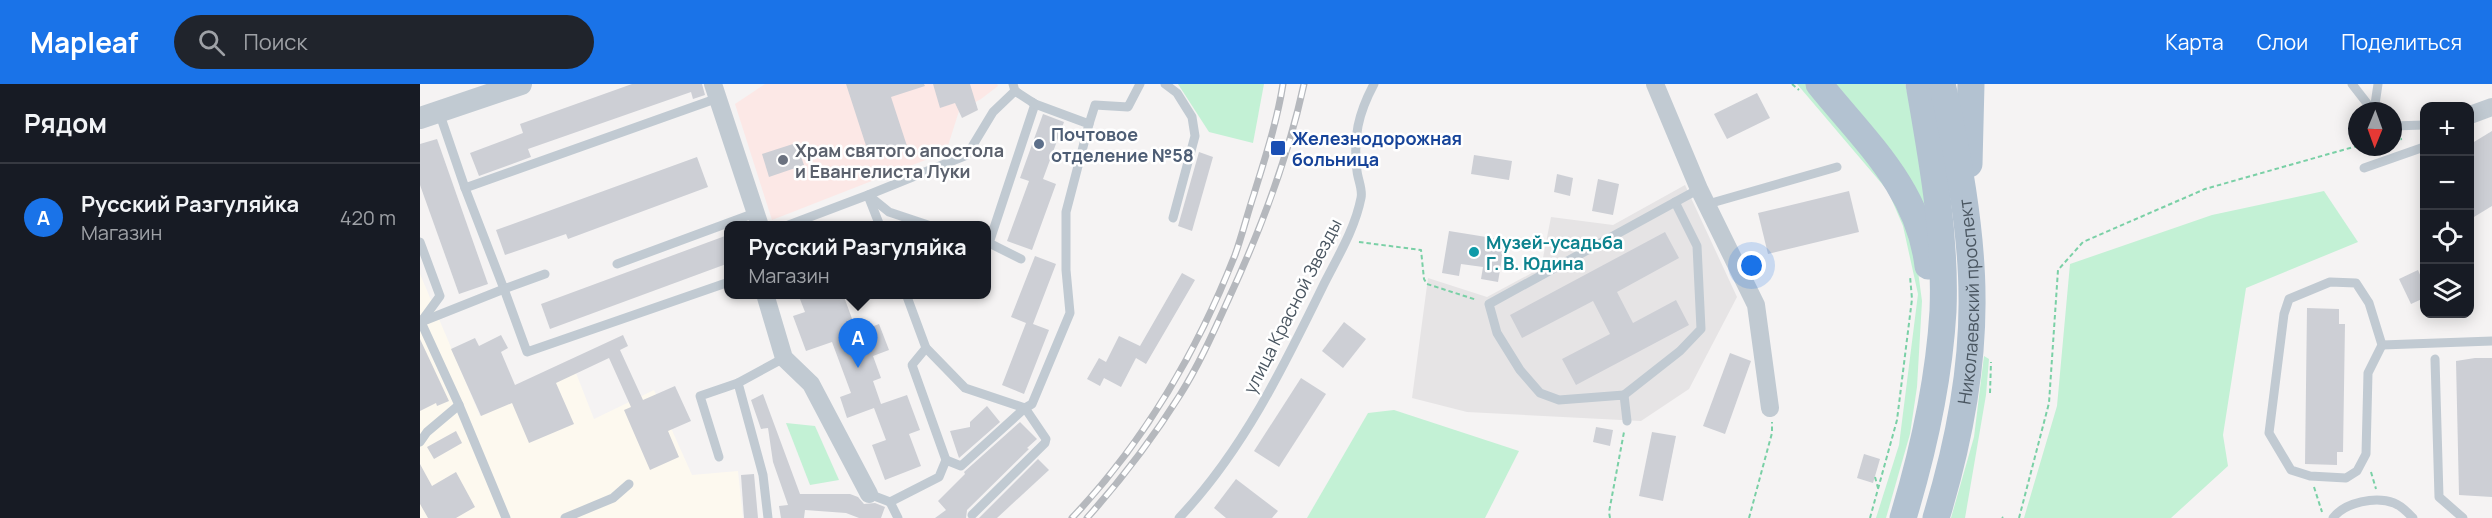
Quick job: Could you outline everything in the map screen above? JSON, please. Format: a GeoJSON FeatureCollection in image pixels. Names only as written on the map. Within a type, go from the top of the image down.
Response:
{"type":"FeatureCollection","features":[{"type":"Feature","properties":{"kind":"main road","name":"Николаевский проспект"},"geometry":{"type":"LineString","coordinates":[[1903,518],[1914,479],[1937,362],[1942,312],[1941,253],[1936,187],[1919,84]]}},
{"type":"Feature","properties":{"kind":"main road","name":"Николаевский проспект"},"geometry":{"type":"LineString","coordinates":[[1936,518],[1952,466],[1970,354],[1972,296],[1967,231],[1942,84]]}},
{"type":"Feature","properties":{"kind":"main road"},"geometry":{"type":"LineString","coordinates":[[1967,231],[1971,84]]}},
{"type":"Feature","properties":{"kind":"main road"},"geometry":{"type":"LineString","coordinates":[[1811,90],[1884,162],[1905,192],[1917,218],[1927,263],[1937,362]]}},
{"type":"Feature","properties":{"kind":"street"},"geometry":{"type":"LineString","coordinates":[[429,115],[520,84]]}},
{"type":"Feature","properties":{"kind":"street"},"geometry":{"type":"LineString","coordinates":[[1656,84],[1704,196],[1756,305],[1770,408]]}},
{"type":"Feature","properties":{"kind":"street"},"geometry":{"type":"LineString","coordinates":[[716,91],[758,219]]}},
{"type":"Feature","properties":{"kind":"street"},"geometry":{"type":"LineString","coordinates":[[2474,113],[2492,107]]}},
{"type":"Feature","properties":{"kind":"street"},"geometry":{"type":"LineString","coordinates":[[766,299],[784,358],[811,384],[869,494]]}},
{"type":"Feature","properties":{"kind":"lane"},"geometry":{"type":"LineString","coordinates":[[946,460],[961,466],[1032,404],[1070,313],[1066,270],[1066,212],[1095,105],[1128,107],[1140,84]]}},
{"type":"Feature","properties":{"kind":"lane"},"geometry":{"type":"LineString","coordinates":[[1165,84],[1177,93],[1192,117],[1195,136],[1173,218]]}},
{"type":"Feature","properties":{"kind":"lane"},"geometry":{"type":"LineString","coordinates":[[2352,84],[2366,102]]}},
{"type":"Feature","properties":{"kind":"lane"},"geometry":{"type":"LineString","coordinates":[[2375,102],[2378,84]]}},
{"type":"Feature","properties":{"kind":"lane","name":"улица Красной Звезды"},"geometry":{"type":"LineString","coordinates":[[1179,518],[1207,489],[1249,425],[1282,369],[1353,225],[1362,195],[1354,147],[1356,127],[1374,85]]}},
{"type":"Feature","properties":{"kind":"lane"},"geometry":{"type":"LineString","coordinates":[[797,221],[967,155],[993,112],[1014,87],[1035,104],[1089,124]]}},
{"type":"Feature","properties":{"kind":"lane"},"geometry":{"type":"LineString","coordinates":[[465,188],[716,91]]}},
{"type":"Feature","properties":{"kind":"lane"},"geometry":{"type":"LineString","coordinates":[[991,234],[1035,104]]}},
{"type":"Feature","properties":{"kind":"lane"},"geometry":{"type":"LineString","coordinates":[[429,115],[465,188],[527,352],[724,284]]}},
{"type":"Feature","properties":{"kind":"lane"},"geometry":{"type":"LineString","coordinates":[[2402,126],[2420,125]]}},
{"type":"Feature","properties":{"kind":"lane"},"geometry":{"type":"LineString","coordinates":[[2364,168],[2420,148]]}},
{"type":"Feature","properties":{"kind":"lane"},"geometry":{"type":"LineString","coordinates":[[1675,202],[1697,246],[1701,329],[1680,351],[1624,395],[1559,400],[1540,393],[1520,370],[1497,333],[1489,304],[1675,202],[1837,167]]}},
{"type":"Feature","properties":{"kind":"lane"},"geometry":{"type":"LineString","coordinates":[[868,195],[878,221]]}},
{"type":"Feature","properties":{"kind":"lane"},"geometry":{"type":"LineString","coordinates":[[868,195],[889,212],[918,221]]}},
{"type":"Feature","properties":{"kind":"lane"},"geometry":{"type":"LineString","coordinates":[[617,264],[724,230]]}},
{"type":"Feature","properties":{"kind":"lane"},"geometry":{"type":"LineString","coordinates":[[420,242],[440,296],[421,321]]}},
{"type":"Feature","properties":{"kind":"lane"},"geometry":{"type":"LineString","coordinates":[[991,244],[1021,259]]}},
{"type":"Feature","properties":{"kind":"lane"},"geometry":{"type":"LineString","coordinates":[[421,321],[545,274]]}},
{"type":"Feature","properties":{"kind":"lane"},"geometry":{"type":"LineString","coordinates":[[2330,282],[2356,283],[2370,303],[2382,345],[2368,373],[2366,454],[2357,471],[2346,478],[2310,476],[2291,470],[2269,433],[2284,314],[2289,299],[2330,282]]}},
{"type":"Feature","properties":{"kind":"lane"},"geometry":{"type":"LineString","coordinates":[[908,299],[926,348],[965,388],[1025,408],[1046,439],[1045,443],[972,515]]}},
{"type":"Feature","properties":{"kind":"lane"},"geometry":{"type":"LineString","coordinates":[[421,321],[506,518]]}},
{"type":"Feature","properties":{"kind":"lane"},"geometry":{"type":"LineString","coordinates":[[2382,345],[2492,341]]}},
{"type":"Feature","properties":{"kind":"lane"},"geometry":{"type":"LineString","coordinates":[[890,502],[939,477],[946,460],[912,365],[926,348]]}},
{"type":"Feature","properties":{"kind":"lane"},"geometry":{"type":"LineString","coordinates":[[719,457],[700,396],[738,383],[784,358]]}},
{"type":"Feature","properties":{"kind":"lane"},"geometry":{"type":"LineString","coordinates":[[2435,359],[2439,497],[2463,518]]}},
{"type":"Feature","properties":{"kind":"lane"},"geometry":{"type":"LineString","coordinates":[[738,383],[763,475],[768,518]]}},
{"type":"Feature","properties":{"kind":"lane"},"geometry":{"type":"LineString","coordinates":[[1624,395],[1627,421]]}},
{"type":"Feature","properties":{"kind":"lane"},"geometry":{"type":"LineString","coordinates":[[420,442],[427,432],[459,405]]}},
{"type":"Feature","properties":{"kind":"lane"},"geometry":{"type":"LineString","coordinates":[[565,518],[613,498],[629,484]]}},
{"type":"Feature","properties":{"kind":"lane"},"geometry":{"type":"LineString","coordinates":[[869,494],[890,502],[896,517]]}},
{"type":"Feature","properties":{"kind":"lane"},"geometry":{"type":"LineString","coordinates":[[2333,518],[2355,502],[2379,501],[2394,503],[2413,518]]}},
{"type":"Feature","properties":{"kind":"path"},"geometry":{"type":"LineString","coordinates":[[1792,84],[1811,90]]}},
{"type":"Feature","properties":{"kind":"path"},"geometry":{"type":"LineString","coordinates":[[2019,518],[2049,403],[2058,270],[2083,242],[2205,189],[2348,149]]}},
{"type":"Feature","properties":{"kind":"path"},"geometry":{"type":"LineString","coordinates":[[1375,243],[1421,250],[1424,279],[1427,284],[1489,304]]}},
{"type":"Feature","properties":{"kind":"path"},"geometry":{"type":"LineString","coordinates":[[1870,518],[1897,420],[1912,299],[1910,277]]}},
{"type":"Feature","properties":{"kind":"path"},"geometry":{"type":"LineString","coordinates":[[1749,518],[1772,433],[1770,408]]}},
{"type":"Feature","properties":{"kind":"path"},"geometry":{"type":"LineString","coordinates":[[1610,518],[1609,512],[1627,421]]}},
{"type":"Feature","properties":{"kind":"path"},"geometry":{"type":"LineString","coordinates":[[2366,454],[2379,501]]}},
{"type":"Feature","properties":{"kind":"path"},"geometry":{"type":"LineString","coordinates":[[2310,476],[2324,518]]}},
{"type":"Feature","properties":{"kind":"path"},"geometry":{"type":"LineString","coordinates":[[1875,477],[1879,490]]}},
{"type":"Feature","properties":{"kind":"shaded area"},"geometry":{"type":"Polygon","coordinates":[[[765,84],[997,84],[998,86],[959,111],[946,152],[772,220],[735,104],[765,84]]]}},
{"type":"Feature","properties":{"kind":"shaded area"},"geometry":{"type":"Polygon","coordinates":[[[1685,185],[1737,297],[1689,389],[1641,421],[1467,412],[1412,398],[1428,278],[1487,297],[1541,268],[1551,217],[1613,225],[1685,185]]]}},
{"type":"Feature","properties":{"kind":"shaded area"},"geometry":{"type":"Polygon","coordinates":[[[420,274],[480,416],[576,373],[594,419],[654,390],[692,475],[738,471],[743,518],[420,518],[420,274]]]}},
{"type":"Feature","properties":{"kind":"green space"},"geometry":{"type":"Polygon","coordinates":[[[1178,84],[1264,84],[1253,143],[1209,132],[1178,84]]]}},
{"type":"Feature","properties":{"kind":"green space"},"geometry":{"type":"Polygon","coordinates":[[[1797,84],[1807,84],[1885,178],[1905,216],[1917,264],[1922,301],[1917,387],[1910,434],[1886,518],[1876,518],[1899,445],[1918,294],[1903,226],[1888,191],[1797,84]]]}},
{"type":"Feature","properties":{"kind":"green space"},"geometry":{"type":"Polygon","coordinates":[[[1834,84],[1905,84],[1912,110],[1926,211],[1834,84]]]}},
{"type":"Feature","properties":{"kind":"green space"},"geometry":{"type":"Polygon","coordinates":[[[2324,191],[2358,242],[2246,288],[2223,435],[2228,466],[2171,518],[2024,518],[2057,406],[2070,264],[2212,215],[2324,191]]]}},
{"type":"Feature","properties":{"kind":"green space"},"geometry":{"type":"Polygon","coordinates":[[[1984,356],[1989,359],[1986,395],[1965,518],[1951,518],[1974,437],[1984,356]]]}},
{"type":"Feature","properties":{"kind":"green space"},"geometry":{"type":"Polygon","coordinates":[[[1394,410],[1519,451],[1485,518],[1307,518],[1368,413],[1394,410]]]}},
{"type":"Feature","properties":{"kind":"green space"},"geometry":{"type":"Polygon","coordinates":[[[786,423],[815,426],[839,480],[810,485],[786,423]]]}},
{"type":"Feature","properties":{"kind":"building"},"geometry":{"type":"Polygon","coordinates":[[[632,84],[702,84],[705,95],[693,99],[691,92],[528,149],[531,157],[479,176],[470,153],[523,133],[520,124],[632,84]]]}},
{"type":"Feature","properties":{"kind":"building"},"geometry":{"type":"Polygon","coordinates":[[[846,84],[924,84],[925,86],[891,97],[907,146],[870,158],[846,84]]]}},
{"type":"Feature","properties":{"kind":"building"},"geometry":{"type":"Polygon","coordinates":[[[933,84],[970,84],[978,110],[962,118],[955,103],[940,108],[933,84]]]}},
{"type":"Feature","properties":{"kind":"building"},"geometry":{"type":"Polygon","coordinates":[[[1757,93],[1770,118],[1727,139],[1714,114],[1757,93]]]}},
{"type":"Feature","properties":{"kind":"building"},"geometry":{"type":"Polygon","coordinates":[[[1043,114],[1064,122],[1043,179],[1056,184],[1032,250],[1007,241],[1029,181],[1020,178],[1043,114]]]}},
{"type":"Feature","properties":{"kind":"building"},"geometry":{"type":"Polygon","coordinates":[[[2492,131],[2492,206],[2474,217],[2474,156],[2474,142],[2492,131]]]}},
{"type":"Feature","properties":{"kind":"building"},"geometry":{"type":"Polygon","coordinates":[[[437,139],[488,284],[459,294],[420,185],[420,144],[437,139]]]}},
{"type":"Feature","properties":{"kind":"building","name":"Храм святого апостола и Евангелиста Луки"},"geometry":{"type":"Polygon","coordinates":[[[796,143],[804,165],[769,177],[762,154],[796,143]]]}},
{"type":"Feature","properties":{"kind":"building"},"geometry":{"type":"Polygon","coordinates":[[[1199,152],[1213,157],[1192,231],[1178,226],[1199,152]]]}},
{"type":"Feature","properties":{"kind":"building"},"geometry":{"type":"Polygon","coordinates":[[[1474,155],[1512,161],[1509,180],[1471,174],[1474,155]]]}},
{"type":"Feature","properties":{"kind":"building"},"geometry":{"type":"Polygon","coordinates":[[[697,157],[708,187],[568,239],[566,234],[505,255],[496,230],[697,157]]]}},
{"type":"Feature","properties":{"kind":"building"},"geometry":{"type":"Polygon","coordinates":[[[1557,174],[1573,178],[1570,196],[1554,192],[1557,174]]]}},
{"type":"Feature","properties":{"kind":"building"},"geometry":{"type":"Polygon","coordinates":[[[1598,179],[1619,184],[1613,215],[1592,211],[1598,179]]]}},
{"type":"Feature","properties":{"kind":"building"},"geometry":{"type":"Polygon","coordinates":[[[1849,191],[1859,232],[1768,254],[1758,213],[1849,191]]]}},
{"type":"Feature","properties":{"kind":"building","name":"Музей-усадьба Г. В. Юдина"},"geometry":{"type":"Polygon","coordinates":[[[1449,231],[1505,240],[1498,282],[1481,279],[1483,267],[1461,264],[1459,276],[1442,273],[1449,231]]]}},
{"type":"Feature","properties":{"kind":"building"},"geometry":{"type":"Polygon","coordinates":[[[1665,232],[1679,258],[1617,292],[1633,323],[1676,300],[1689,325],[1576,385],[1562,359],[1610,334],[1593,301],[1522,338],[1510,315],[1665,232]]]}},
{"type":"Feature","properties":{"kind":"building"},"geometry":{"type":"Polygon","coordinates":[[[724,236],[724,265],[550,329],[541,304],[724,236]]]}},
{"type":"Feature","properties":{"kind":"building"},"geometry":{"type":"Polygon","coordinates":[[[1035,256],[1056,264],[1033,324],[1049,330],[1024,394],[1002,385],[1026,323],[1011,317],[1035,256]]]}},
{"type":"Feature","properties":{"kind":"building"},"geometry":{"type":"Polygon","coordinates":[[[2418,270],[2420,300],[2411,304],[2399,279],[2418,270]]]}},
{"type":"Feature","properties":{"kind":"building"},"geometry":{"type":"Polygon","coordinates":[[[1182,273],[1195,280],[1146,364],[1136,358],[1121,387],[1104,378],[1100,386],[1087,379],[1099,358],[1106,362],[1119,336],[1140,346],[1182,273]]]}},
{"type":"Feature","properties":{"kind":"building"},"geometry":{"type":"Polygon","coordinates":[[[800,299],[845,299],[855,327],[864,324],[866,329],[879,324],[889,350],[873,356],[881,378],[873,381],[881,404],[907,395],[920,430],[909,434],[921,466],[885,480],[872,445],[886,440],[874,408],[847,418],[840,397],[851,393],[832,342],[806,351],[793,316],[805,312],[800,299]]]}},
{"type":"Feature","properties":{"kind":"building"},"geometry":{"type":"Polygon","coordinates":[[[2307,308],[2339,309],[2339,324],[2345,324],[2343,452],[2337,452],[2337,465],[2305,464],[2307,308]]]}},
{"type":"Feature","properties":{"kind":"building"},"geometry":{"type":"Polygon","coordinates":[[[1344,322],[1366,339],[1343,368],[1322,351],[1344,322]]]}},
{"type":"Feature","properties":{"kind":"building"},"geometry":{"type":"Polygon","coordinates":[[[501,335],[508,348],[501,352],[515,385],[623,335],[628,346],[620,350],[643,400],[675,386],[691,421],[668,431],[679,457],[650,470],[624,410],[631,407],[609,358],[556,383],[574,424],[529,443],[512,403],[481,416],[451,349],[475,338],[479,346],[501,335]]]}},
{"type":"Feature","properties":{"kind":"building"},"geometry":{"type":"Polygon","coordinates":[[[420,339],[449,401],[437,406],[436,403],[420,411],[420,339]]]}},
{"type":"Feature","properties":{"kind":"building"},"geometry":{"type":"Polygon","coordinates":[[[1730,353],[1751,361],[1725,434],[1703,426],[1730,353]]]}},
{"type":"Feature","properties":{"kind":"building"},"geometry":{"type":"Polygon","coordinates":[[[2492,358],[2492,497],[2459,495],[2456,361],[2492,358]]]}},
{"type":"Feature","properties":{"kind":"building"},"geometry":{"type":"Polygon","coordinates":[[[1301,378],[1326,394],[1279,467],[1254,451],[1301,378]]]}},
{"type":"Feature","properties":{"kind":"building"},"geometry":{"type":"Polygon","coordinates":[[[763,394],[800,494],[850,494],[858,497],[864,504],[875,503],[885,507],[881,518],[859,518],[846,513],[805,510],[804,518],[781,518],[779,506],[788,505],[773,462],[768,428],[761,429],[751,400],[763,394]]]}},
{"type":"Feature","properties":{"kind":"building"},"geometry":{"type":"Polygon","coordinates":[[[987,406],[1000,422],[959,458],[950,431],[970,427],[970,422],[987,406]]]}},
{"type":"Feature","properties":{"kind":"building"},"geometry":{"type":"Polygon","coordinates":[[[1020,422],[1037,439],[1027,448],[1029,449],[967,510],[966,518],[935,518],[946,510],[938,501],[965,474],[964,472],[1020,422]]]}},
{"type":"Feature","properties":{"kind":"building"},"geometry":{"type":"Polygon","coordinates":[[[1596,427],[1613,430],[1610,446],[1593,442],[1596,427]]]}},
{"type":"Feature","properties":{"kind":"building"},"geometry":{"type":"Polygon","coordinates":[[[456,431],[462,443],[434,459],[427,447],[456,431]]]}},
{"type":"Feature","properties":{"kind":"building"},"geometry":{"type":"Polygon","coordinates":[[[1652,432],[1676,436],[1663,501],[1639,496],[1652,432]]]}},
{"type":"Feature","properties":{"kind":"building"},"geometry":{"type":"Polygon","coordinates":[[[1864,454],[1880,459],[1873,483],[1857,478],[1864,454]]]}},
{"type":"Feature","properties":{"kind":"building"},"geometry":{"type":"Polygon","coordinates":[[[1038,459],[1049,470],[997,518],[979,518],[1038,459]]]}},
{"type":"Feature","properties":{"kind":"building"},"geometry":{"type":"Polygon","coordinates":[[[420,464],[432,486],[456,472],[475,507],[456,518],[428,518],[420,504],[420,464]]]}},
{"type":"Feature","properties":{"kind":"building"},"geometry":{"type":"Polygon","coordinates":[[[754,474],[758,518],[744,518],[741,475],[754,474]]]}},
{"type":"Feature","properties":{"kind":"building"},"geometry":{"type":"Polygon","coordinates":[[[1236,479],[1278,511],[1272,518],[1226,518],[1214,508],[1236,479]]]}},
{"type":"Feature","properties":{"kind":"railway"},"geometry":{"type":"LineString","coordinates":[[1072,518],[1098,489],[1145,427],[1166,395],[1203,326],[1238,248],[1270,140],[1283,84]]}},
{"type":"Feature","properties":{"kind":"railway"},"geometry":{"type":"LineString","coordinates":[[1087,518],[1159,427],[1187,384],[1206,348],[1263,219],[1290,139],[1304,84]]}},
{"type":"Feature","properties":{"kind":"place","name":"Почтовое отделение №58"},"geometry":{"type":"Point","coordinates":[1039,144]}},
{"type":"Feature","properties":{"kind":"place","name":"Железнодорожная больница"},"geometry":{"type":"Point","coordinates":[1278,148]}},
{"type":"Feature","properties":{"kind":"place","name":"Храм святого апостола и Евангелиста Луки"},"geometry":{"type":"Point","coordinates":[783,160]}},
{"type":"Feature","properties":{"kind":"place","name":"Музей-усадьба Г. В. Юдина"},"geometry":{"type":"Point","coordinates":[1474,252]}},
{"type":"Feature","properties":{"kind":"place","name":"Русский Разгуляйка"},"geometry":{"type":"Point","coordinates":[858,368]}}]}
